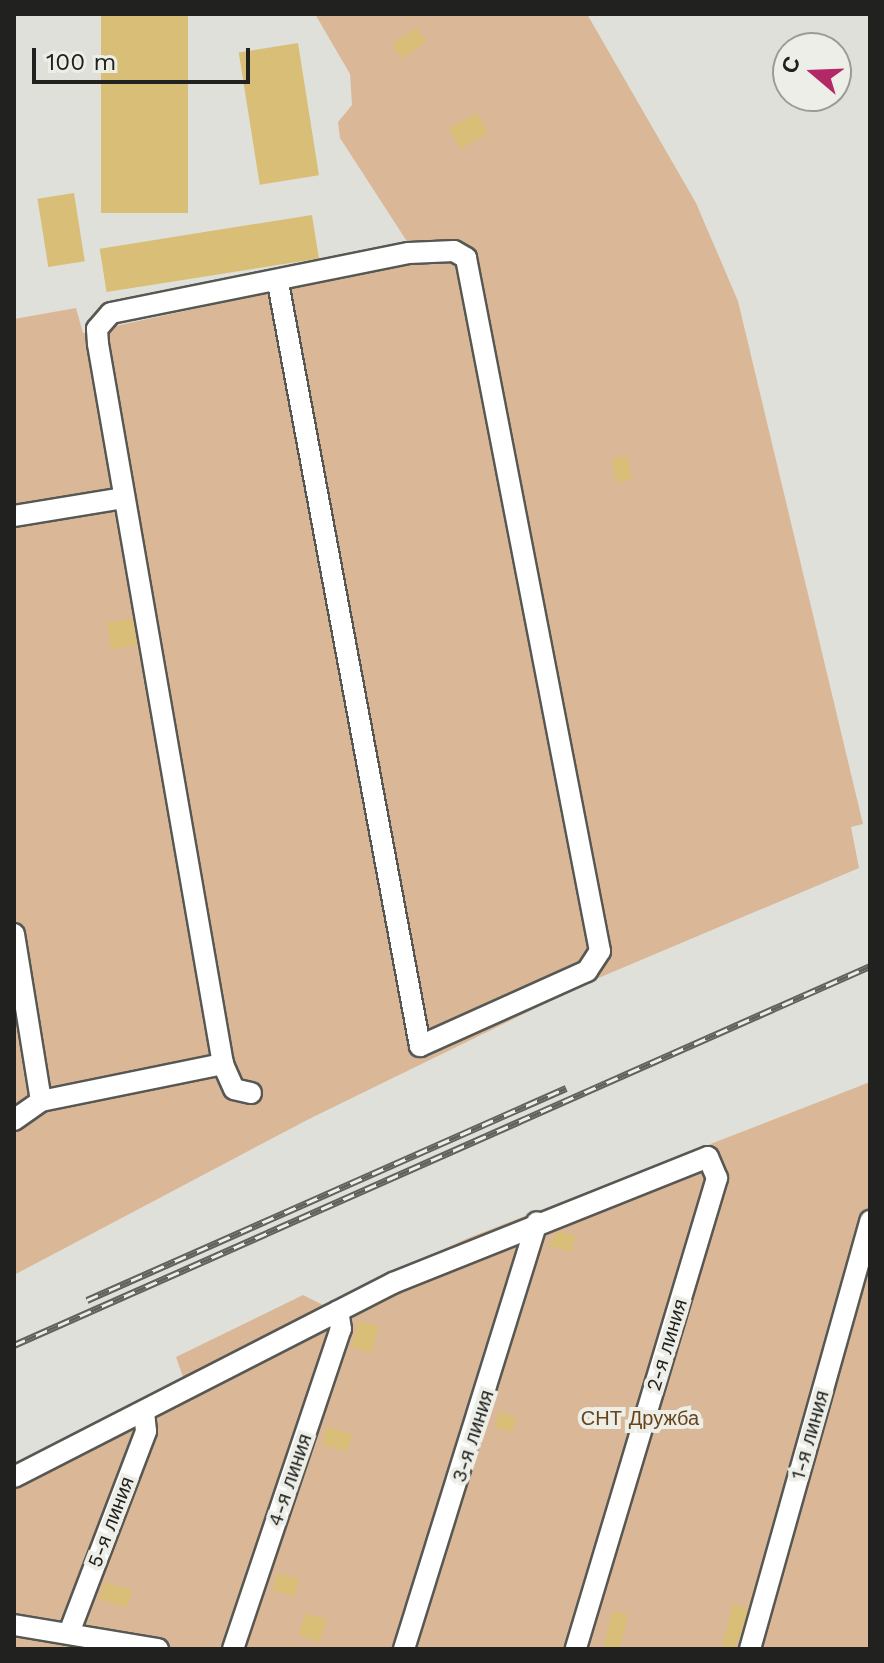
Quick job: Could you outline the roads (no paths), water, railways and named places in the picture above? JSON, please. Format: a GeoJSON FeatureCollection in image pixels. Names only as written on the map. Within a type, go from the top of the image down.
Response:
{"type":"FeatureCollection","features":[{"type":"Feature","properties":{"kind":"street"},"geometry":{"type":"LineString","coordinates":[[251,1093],[234,1089],[223,1064],[98,344],[102,320],[409,253],[454,251],[466,258],[600,951],[587,971],[420,1046],[278,283]]}},
{"type":"Feature","properties":{"kind":"street"},"geometry":{"type":"LineString","coordinates":[[14,516],[124,498]]}},
{"type":"Feature","properties":{"kind":"street"},"geometry":{"type":"LineString","coordinates":[[14,934],[41,1101]]}},
{"type":"Feature","properties":{"kind":"street"},"geometry":{"type":"LineString","coordinates":[[14,1120],[41,1101],[223,1064]]}},
{"type":"Feature","properties":{"kind":"street","name":"2-я линия"},"geometry":{"type":"LineString","coordinates":[[537,1222],[699,1157],[714,1164],[717,1178],[576,1649]]}},
{"type":"Feature","properties":{"kind":"street","name":"1-я линия"},"geometry":{"type":"LineString","coordinates":[[750,1649],[870,1221]]}},
{"type":"Feature","properties":{"kind":"street"},"geometry":{"type":"LineString","coordinates":[[14,1477],[338,1311],[537,1222]]}},
{"type":"Feature","properties":{"kind":"street","name":"3-я линия"},"geometry":{"type":"LineString","coordinates":[[404,1649],[537,1222]]}},
{"type":"Feature","properties":{"kind":"street","name":"4-я линия"},"geometry":{"type":"LineString","coordinates":[[233,1649],[341,1329],[338,1311]]}},
{"type":"Feature","properties":{"kind":"street","name":"5-я линия"},"geometry":{"type":"LineString","coordinates":[[69,1633],[146,1431],[144,1411]]}},
{"type":"Feature","properties":{"kind":"street"},"geometry":{"type":"LineString","coordinates":[[14,1625],[158,1649]]}},
{"type":"Feature","properties":{"kind":"railway"},"geometry":{"type":"LineString","coordinates":[[14,1345],[870,966]]}},
{"type":"Feature","properties":{"kind":"railway"},"geometry":{"type":"LineString","coordinates":[[87,1300],[566,1088]]}},
{"type":"Feature","properties":{"kind":"park label","name":"СНТ Дружба"},"geometry":{"type":"Point","coordinates":[640,1418]}}]}
